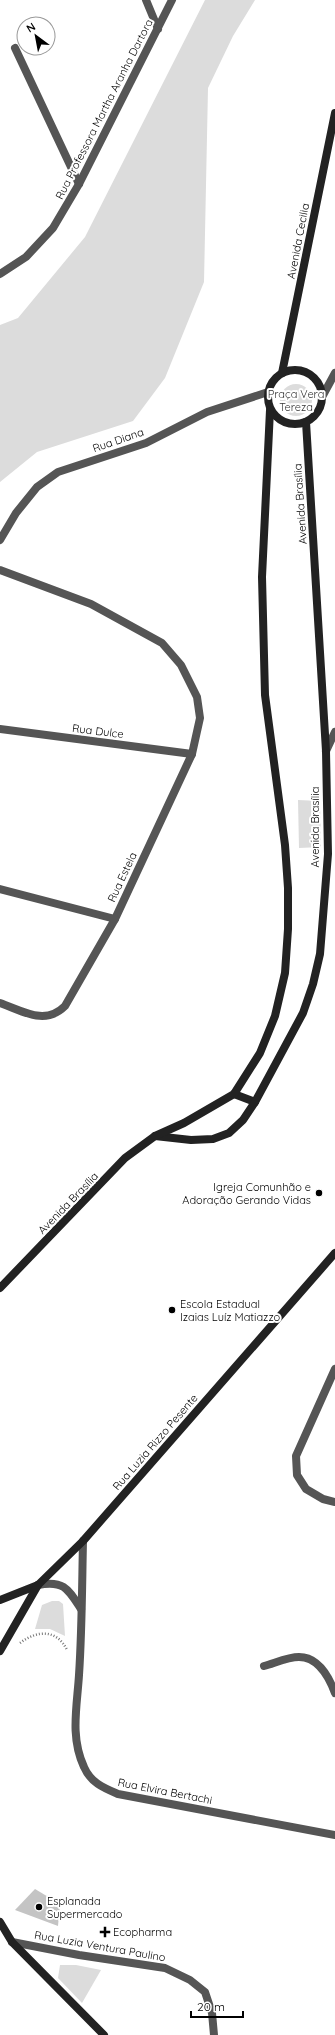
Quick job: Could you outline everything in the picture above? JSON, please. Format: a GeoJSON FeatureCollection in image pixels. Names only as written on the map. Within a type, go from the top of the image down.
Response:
{"type":"FeatureCollection","features":[{"type":"Feature","properties":{"kind":"street"},"geometry":{"type":"LineString","coordinates":[[146,0],[158,29]]}},
{"type":"Feature","properties":{"kind":"street","name":"Rua Professora Martha Aranha Dartora"},"geometry":{"type":"LineString","coordinates":[[0,274],[26,257],[53,228],[79,184],[172,0]]}},
{"type":"Feature","properties":{"kind":"street"},"geometry":{"type":"LineString","coordinates":[[14,48],[79,184]]}},
{"type":"Feature","properties":{"kind":"street","name":"Avenida Cecilia"},"geometry":{"type":"LineString","coordinates":[[282,373],[335,113]]}},
{"type":"Feature","properties":{"kind":"street"},"geometry":{"type":"LineString","coordinates":[[322,397],[316,380],[309,374],[296,370],[282,373],[271,383],[268,392],[270,410],[276,416],[286,422],[298,424],[306,422],[314,416],[320,407],[322,397],[335,373]]}},
{"type":"Feature","properties":{"kind":"street","name":"Rua Diana"},"geometry":{"type":"LineString","coordinates":[[0,540],[16,514],[37,487],[58,472],[146,443],[207,412],[268,392]]}},
{"type":"Feature","properties":{"kind":"street","name":"Avenida Brasília"},"geometry":{"type":"LineString","coordinates":[[0,1288],[126,1158],[155,1136],[184,1123],[234,1094],[260,1054],[275,1016],[285,973],[288,929],[286,844],[265,688],[262,577],[270,410]]}},
{"type":"Feature","properties":{"kind":"street","name":"Avenida Brasília"},"geometry":{"type":"LineString","coordinates":[[155,1136],[190,1140],[218,1137],[229,1133],[243,1120],[255,1102],[303,1013],[313,984],[320,954],[328,854],[326,751],[306,422]]}},
{"type":"Feature","properties":{"kind":"street"},"geometry":{"type":"LineString","coordinates":[[0,570],[91,604],[162,643],[181,665],[198,697],[200,718],[192,754]]}},
{"type":"Feature","properties":{"kind":"street","name":"Rua Dulce"},"geometry":{"type":"LineString","coordinates":[[0,729],[192,754]]}},
{"type":"Feature","properties":{"kind":"street"},"geometry":{"type":"LineString","coordinates":[[326,751],[335,732]]}},
{"type":"Feature","properties":{"kind":"street","name":"Rua Estela"},"geometry":{"type":"LineString","coordinates":[[0,1003],[39,1016],[51,1016],[58,1013],[65,1006],[115,919],[192,754]]}},
{"type":"Feature","properties":{"kind":"street"},"geometry":{"type":"LineString","coordinates":[[0,889],[115,919]]}},
{"type":"Feature","properties":{"kind":"street"},"geometry":{"type":"LineString","coordinates":[[234,1094],[255,1102]]}},
{"type":"Feature","properties":{"kind":"street","name":"Rua Luzia Rizzo Pesente"},"geometry":{"type":"LineString","coordinates":[[1,1647],[38,1585],[83,1541],[334,1256]]}},
{"type":"Feature","properties":{"kind":"street"},"geometry":{"type":"LineString","coordinates":[[335,1370],[296,1456],[297,1475],[306,1489],[323,1499],[335,1502]]}},
{"type":"Feature","properties":{"kind":"street","name":"Rua Elvira Bertachi"},"geometry":{"type":"LineString","coordinates":[[83,1541],[79,1675],[75,1711],[76,1745],[84,1769],[98,1786],[118,1794],[335,1835]]}},
{"type":"Feature","properties":{"kind":"street"},"geometry":{"type":"LineString","coordinates":[[0,1600],[38,1585],[49,1583],[68,1588],[81,1610]]}},
{"type":"Feature","properties":{"kind":"street"},"geometry":{"type":"LineString","coordinates":[[264,1666],[299,1657],[314,1662],[329,1677],[335,1693]]}},
{"type":"Feature","properties":{"kind":"street"},"geometry":{"type":"LineString","coordinates":[[0,1922],[12,1942],[104,2035]]}},
{"type":"Feature","properties":{"kind":"street","name":"Rua Luzia Ventura Paulino"},"geometry":{"type":"LineString","coordinates":[[12,1942],[79,1955],[165,1968],[190,1980],[205,1992],[212,2013],[214,2035]]}},
{"type":"Feature","properties":{"kind":"path"},"geometry":{"type":"LineString","coordinates":[[17,1645],[35,1634],[54,1635],[61,1639],[69,1654]]}},
{"type":"Feature","properties":{"kind":"green space"},"geometry":{"type":"Polygon","coordinates":[[[205,0],[255,0],[233,36],[208,88],[204,282],[165,378],[133,421],[37,452],[0,482],[0,325],[18,318],[85,237],[205,0]]]}},
{"type":"Feature","properties":{"kind":"green space","name":"Praça Vera Tereza"},"geometry":{"type":"Polygon","coordinates":[[[296,384],[305,387],[309,391],[312,400],[309,409],[305,413],[296,416],[287,413],[283,409],[280,400],[283,391],[287,387],[296,384]]]}},
{"type":"Feature","properties":{"kind":"green space"},"geometry":{"type":"Polygon","coordinates":[[[298,800],[320,801],[321,847],[299,848],[298,800]]]}},
{"type":"Feature","properties":{"kind":"green space"},"geometry":{"type":"Polygon","coordinates":[[[52,1601],[59,1601],[63,1604],[65,1636],[50,1629],[35,1629],[42,1605],[52,1601]]]}},
{"type":"Feature","properties":{"kind":"green space"},"geometry":{"type":"Polygon","coordinates":[[[60,1965],[76,1965],[101,1970],[82,2003],[58,1978],[60,1965]]]}},
{"type":"Feature","properties":{"kind":"building","name":"Esplanada Supermercado"},"geometry":{"type":"Polygon","coordinates":[[[35,1889],[60,1904],[58,1926],[15,1910],[35,1889]]]}},
{"type":"Feature","properties":{"kind":"place","name":"Igreja Comunhão e Adoração Gerando Vidas"},"geometry":{"type":"Point","coordinates":[319,1193]}},
{"type":"Feature","properties":{"kind":"place","name":"Escola Estadual Izaias Luíz Matiazzo"},"geometry":{"type":"Point","coordinates":[172,1310]}},
{"type":"Feature","properties":{"kind":"place","name":"Esplanada Supermercado"},"geometry":{"type":"Point","coordinates":[39,1907]}},
{"type":"Feature","properties":{"kind":"place","name":"Ecopharma"},"geometry":{"type":"Point","coordinates":[105,1932]}}]}
